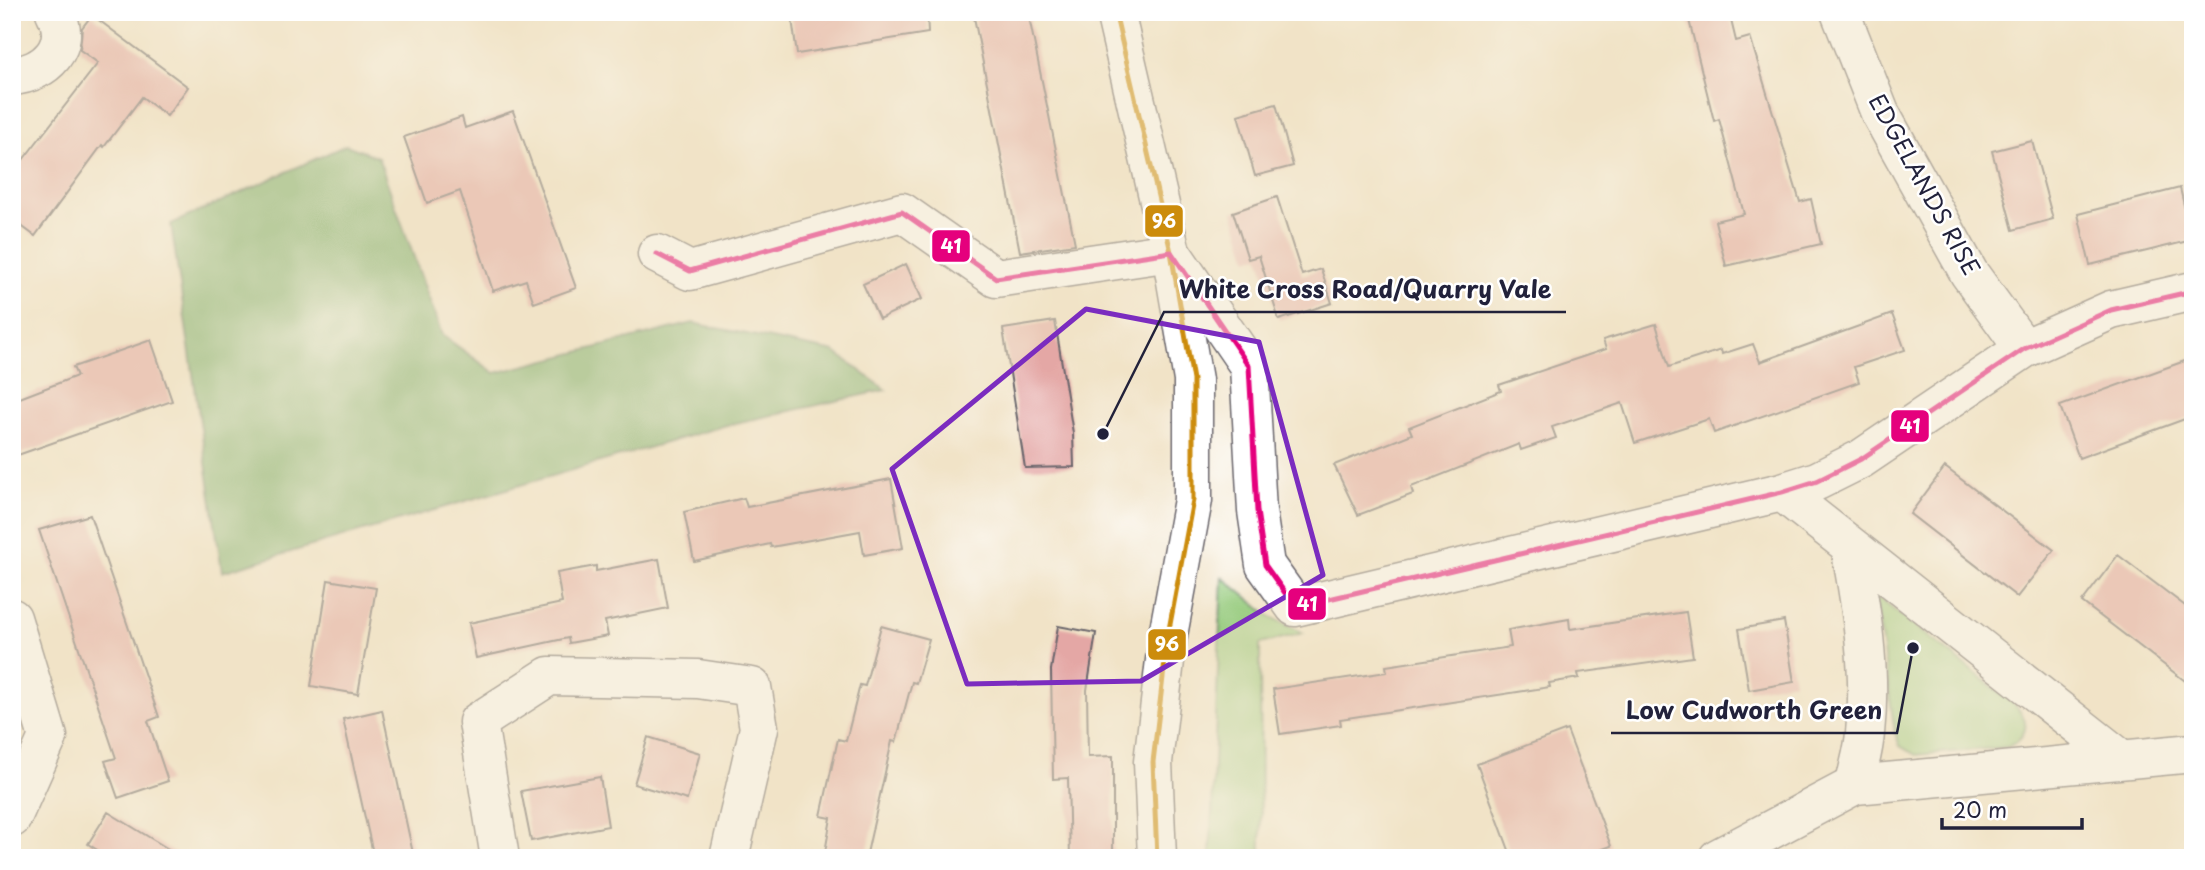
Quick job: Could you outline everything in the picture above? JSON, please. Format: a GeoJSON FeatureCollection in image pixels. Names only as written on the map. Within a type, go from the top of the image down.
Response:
{"type":"FeatureCollection","features":[{"type":"Feature","properties":{"kind":"street"},"geometry":{"type":"LineString","coordinates":[[12,76],[40,70],[51,60],[59,47],[61,33],[55,12]]}},
{"type":"Feature","properties":{"kind":"street"},"geometry":{"type":"LineString","coordinates":[[1115,12],[1171,252],[1193,380],[1193,500],[1168,635],[1153,762],[1157,858]]}},
{"type":"Feature","properties":{"kind":"street","name":"EDGELANDS RISE"},"geometry":{"type":"LineString","coordinates":[[1840,12],[1880,113],[1969,273],[2024,349]]}},
{"type":"Feature","properties":{"kind":"street"},"geometry":{"type":"LineString","coordinates":[[657,254],[690,271],[902,212],[996,278],[1171,252]]}},
{"type":"Feature","properties":{"kind":"street"},"geometry":{"type":"LineString","coordinates":[[1171,252],[1249,366],[1257,511],[1265,565],[1295,607],[1782,492],[1817,481],[1861,459],[2024,349],[2111,310],[2193,292]]}},
{"type":"Feature","properties":{"kind":"street"},"geometry":{"type":"LineString","coordinates":[[1782,492],[2121,759]]}},
{"type":"Feature","properties":{"kind":"street"},"geometry":{"type":"LineString","coordinates":[[1850,546],[1860,598],[1866,675],[1865,733],[1854,785]]}},
{"type":"Feature","properties":{"kind":"street"},"geometry":{"type":"LineString","coordinates":[[12,618],[48,737],[12,818]]}},
{"type":"Feature","properties":{"kind":"street"},"geometry":{"type":"LineString","coordinates":[[500,858],[478,722],[549,676],[698,679],[752,687],[760,728],[729,858]]}},
{"type":"Feature","properties":{"kind":"street"},"geometry":{"type":"LineString","coordinates":[[1718,858],[1854,785],[2193,754]]}},
{"type":"Feature","properties":{"kind":"highlighted area"},"geometry":{"type":"Polygon","coordinates":[[[1086,309],[1259,342],[1323,575],[1141,681],[967,684],[892,469],[1086,309]]]}},
{"type":"Feature","properties":{"kind":"green space"},"geometry":{"type":"Polygon","coordinates":[[[346,145],[378,157],[442,335],[495,373],[693,323],[835,352],[886,390],[727,425],[222,572],[171,224],[346,145]]]}},
{"type":"Feature","properties":{"kind":"green space"},"geometry":{"type":"Polygon","coordinates":[[[1222,577],[1271,617],[1303,633],[1260,644],[1261,858],[1210,858],[1222,577]]]}},
{"type":"Feature","properties":{"kind":"green space"},"geometry":{"type":"Polygon","coordinates":[[[1875,595],[2012,702],[2025,721],[2024,732],[2016,742],[2008,747],[1916,755],[1900,746],[1895,733],[1875,595]]]}},
{"type":"Feature","properties":{"kind":"building"},"geometry":{"type":"Polygon","coordinates":[[[791,12],[927,12],[928,33],[797,54],[791,12]]]}},
{"type":"Feature","properties":{"kind":"building"},"geometry":{"type":"Polygon","coordinates":[[[973,12],[1028,12],[1075,244],[1020,252],[973,12]]]}},
{"type":"Feature","properties":{"kind":"building"},"geometry":{"type":"Polygon","coordinates":[[[1687,12],[1729,12],[1736,41],[1750,37],[1800,202],[1811,199],[1821,244],[1726,266],[1715,221],[1744,214],[1719,119],[1714,121],[1687,12]]]}},
{"type":"Feature","properties":{"kind":"building"},"geometry":{"type":"Polygon","coordinates":[[[92,15],[188,87],[167,116],[142,97],[104,147],[102,145],[35,236],[12,219],[12,174],[98,63],[80,50],[82,28],[92,15]]]}},
{"type":"Feature","properties":{"kind":"building"},"geometry":{"type":"Polygon","coordinates":[[[1276,104],[1293,166],[1255,176],[1238,115],[1276,104]]]}},
{"type":"Feature","properties":{"kind":"building"},"geometry":{"type":"Polygon","coordinates":[[[513,111],[576,288],[534,303],[526,280],[493,291],[460,191],[427,203],[404,137],[462,117],[465,128],[513,111]]]}},
{"type":"Feature","properties":{"kind":"building"},"geometry":{"type":"Polygon","coordinates":[[[2032,141],[2053,219],[2013,230],[1992,151],[2032,141]]]}},
{"type":"Feature","properties":{"kind":"building"},"geometry":{"type":"Polygon","coordinates":[[[2180,188],[2192,240],[2090,265],[2078,214],[2180,188]]]}},
{"type":"Feature","properties":{"kind":"building"},"geometry":{"type":"Polygon","coordinates":[[[1277,197],[1302,275],[1321,269],[1332,303],[1279,320],[1259,256],[1248,259],[1233,212],[1277,197]]]}},
{"type":"Feature","properties":{"kind":"building"},"geometry":{"type":"Polygon","coordinates":[[[906,264],[922,299],[879,319],[863,284],[906,264]]]}},
{"type":"Feature","properties":{"kind":"building"},"geometry":{"type":"Polygon","coordinates":[[[1892,314],[1905,350],[1854,367],[1859,382],[1714,433],[1709,419],[1635,443],[1622,403],[1552,427],[1556,438],[1521,450],[1519,444],[1411,487],[1413,494],[1358,515],[1334,465],[1412,434],[1409,427],[1501,391],[1499,385],[1606,349],[1603,340],[1656,324],[1669,367],[1721,350],[1722,354],[1753,344],[1760,362],[1892,314]]]}},
{"type":"Feature","properties":{"kind":"building"},"geometry":{"type":"Polygon","coordinates":[[[1055,321],[1073,433],[1074,467],[1025,468],[1003,329],[1055,321]]]}},
{"type":"Feature","properties":{"kind":"building"},"geometry":{"type":"Polygon","coordinates":[[[151,340],[172,401],[12,457],[12,401],[77,376],[73,367],[151,340]]]}},
{"type":"Feature","properties":{"kind":"building"},"geometry":{"type":"Polygon","coordinates":[[[2193,358],[2193,416],[2079,458],[2060,406],[2193,358]]]}},
{"type":"Feature","properties":{"kind":"building"},"geometry":{"type":"Polygon","coordinates":[[[1945,467],[2054,550],[2017,597],[1910,514],[1945,467]]]}},
{"type":"Feature","properties":{"kind":"building"},"geometry":{"type":"Polygon","coordinates":[[[891,479],[903,548],[864,555],[860,531],[771,547],[770,544],[694,561],[684,512],[744,498],[747,507],[891,479]]]}},
{"type":"Feature","properties":{"kind":"building"},"geometry":{"type":"Polygon","coordinates":[[[90,515],[159,717],[148,721],[168,781],[118,798],[105,761],[116,758],[39,530],[90,515]]]}},
{"type":"Feature","properties":{"kind":"building"},"geometry":{"type":"Polygon","coordinates":[[[2118,555],[2193,612],[2193,687],[2082,602],[2118,555]]]}},
{"type":"Feature","properties":{"kind":"building"},"geometry":{"type":"Polygon","coordinates":[[[659,559],[668,608],[605,621],[608,636],[569,643],[568,638],[476,658],[469,623],[562,603],[557,573],[596,566],[596,571],[659,559]]]}},
{"type":"Feature","properties":{"kind":"building"},"geometry":{"type":"Polygon","coordinates":[[[328,580],[376,588],[358,694],[311,686],[328,580]]]}},
{"type":"Feature","properties":{"kind":"building"},"geometry":{"type":"Polygon","coordinates":[[[1686,612],[1693,657],[1578,673],[1579,678],[1549,683],[1550,687],[1340,719],[1341,725],[1280,734],[1273,689],[1387,672],[1386,666],[1511,647],[1508,630],[1569,619],[1570,629],[1686,612]]]}},
{"type":"Feature","properties":{"kind":"building"},"geometry":{"type":"Polygon","coordinates":[[[1784,621],[1794,682],[1749,690],[1739,629],[1784,621]]]}},
{"type":"Feature","properties":{"kind":"building"},"geometry":{"type":"Polygon","coordinates":[[[881,626],[929,639],[916,683],[912,682],[896,742],[892,741],[866,858],[824,858],[831,818],[821,816],[838,739],[846,741],[860,685],[865,686],[881,626]]]}},
{"type":"Feature","properties":{"kind":"building"},"geometry":{"type":"Polygon","coordinates":[[[1058,626],[1096,633],[1087,690],[1088,757],[1113,756],[1113,858],[1070,858],[1068,778],[1053,779],[1051,670],[1058,626]]]}},
{"type":"Feature","properties":{"kind":"building"},"geometry":{"type":"Polygon","coordinates":[[[382,710],[414,858],[374,858],[343,719],[382,710]]]}},
{"type":"Feature","properties":{"kind":"building"},"geometry":{"type":"Polygon","coordinates":[[[1567,730],[1611,846],[1579,858],[1512,858],[1477,764],[1567,730]]]}},
{"type":"Feature","properties":{"kind":"building"},"geometry":{"type":"Polygon","coordinates":[[[648,737],[700,753],[687,800],[634,784],[648,737]]]}},
{"type":"Feature","properties":{"kind":"building"},"geometry":{"type":"Polygon","coordinates":[[[600,777],[608,826],[531,841],[521,791],[600,777]]]}},
{"type":"Feature","properties":{"kind":"building"},"geometry":{"type":"Polygon","coordinates":[[[108,812],[183,858],[110,858],[88,844],[108,812]]]}},
{"type":"Feature","properties":{"kind":"transit line","name":"96"},"geometry":{"type":"LineString","coordinates":[[1115,12],[1171,252],[1193,380],[1193,500],[1168,635],[1153,762],[1157,858]]}},
{"type":"Feature","properties":{"kind":"transit line","name":"41"},"geometry":{"type":"LineString","coordinates":[[657,254],[690,271],[902,212],[996,278],[1171,252],[1249,366],[1257,511],[1265,565],[1295,607],[1782,492],[1817,481],[1861,459],[2024,349],[2111,310],[2193,291]]}},
{"type":"Feature","properties":{"kind":"place","name":"White Cross Road/Quarry Vale"},"geometry":{"type":"Point","coordinates":[1103,434]}},
{"type":"Feature","properties":{"kind":"place","name":"Low Cudworth Green"},"geometry":{"type":"Point","coordinates":[1913,648]}}]}
